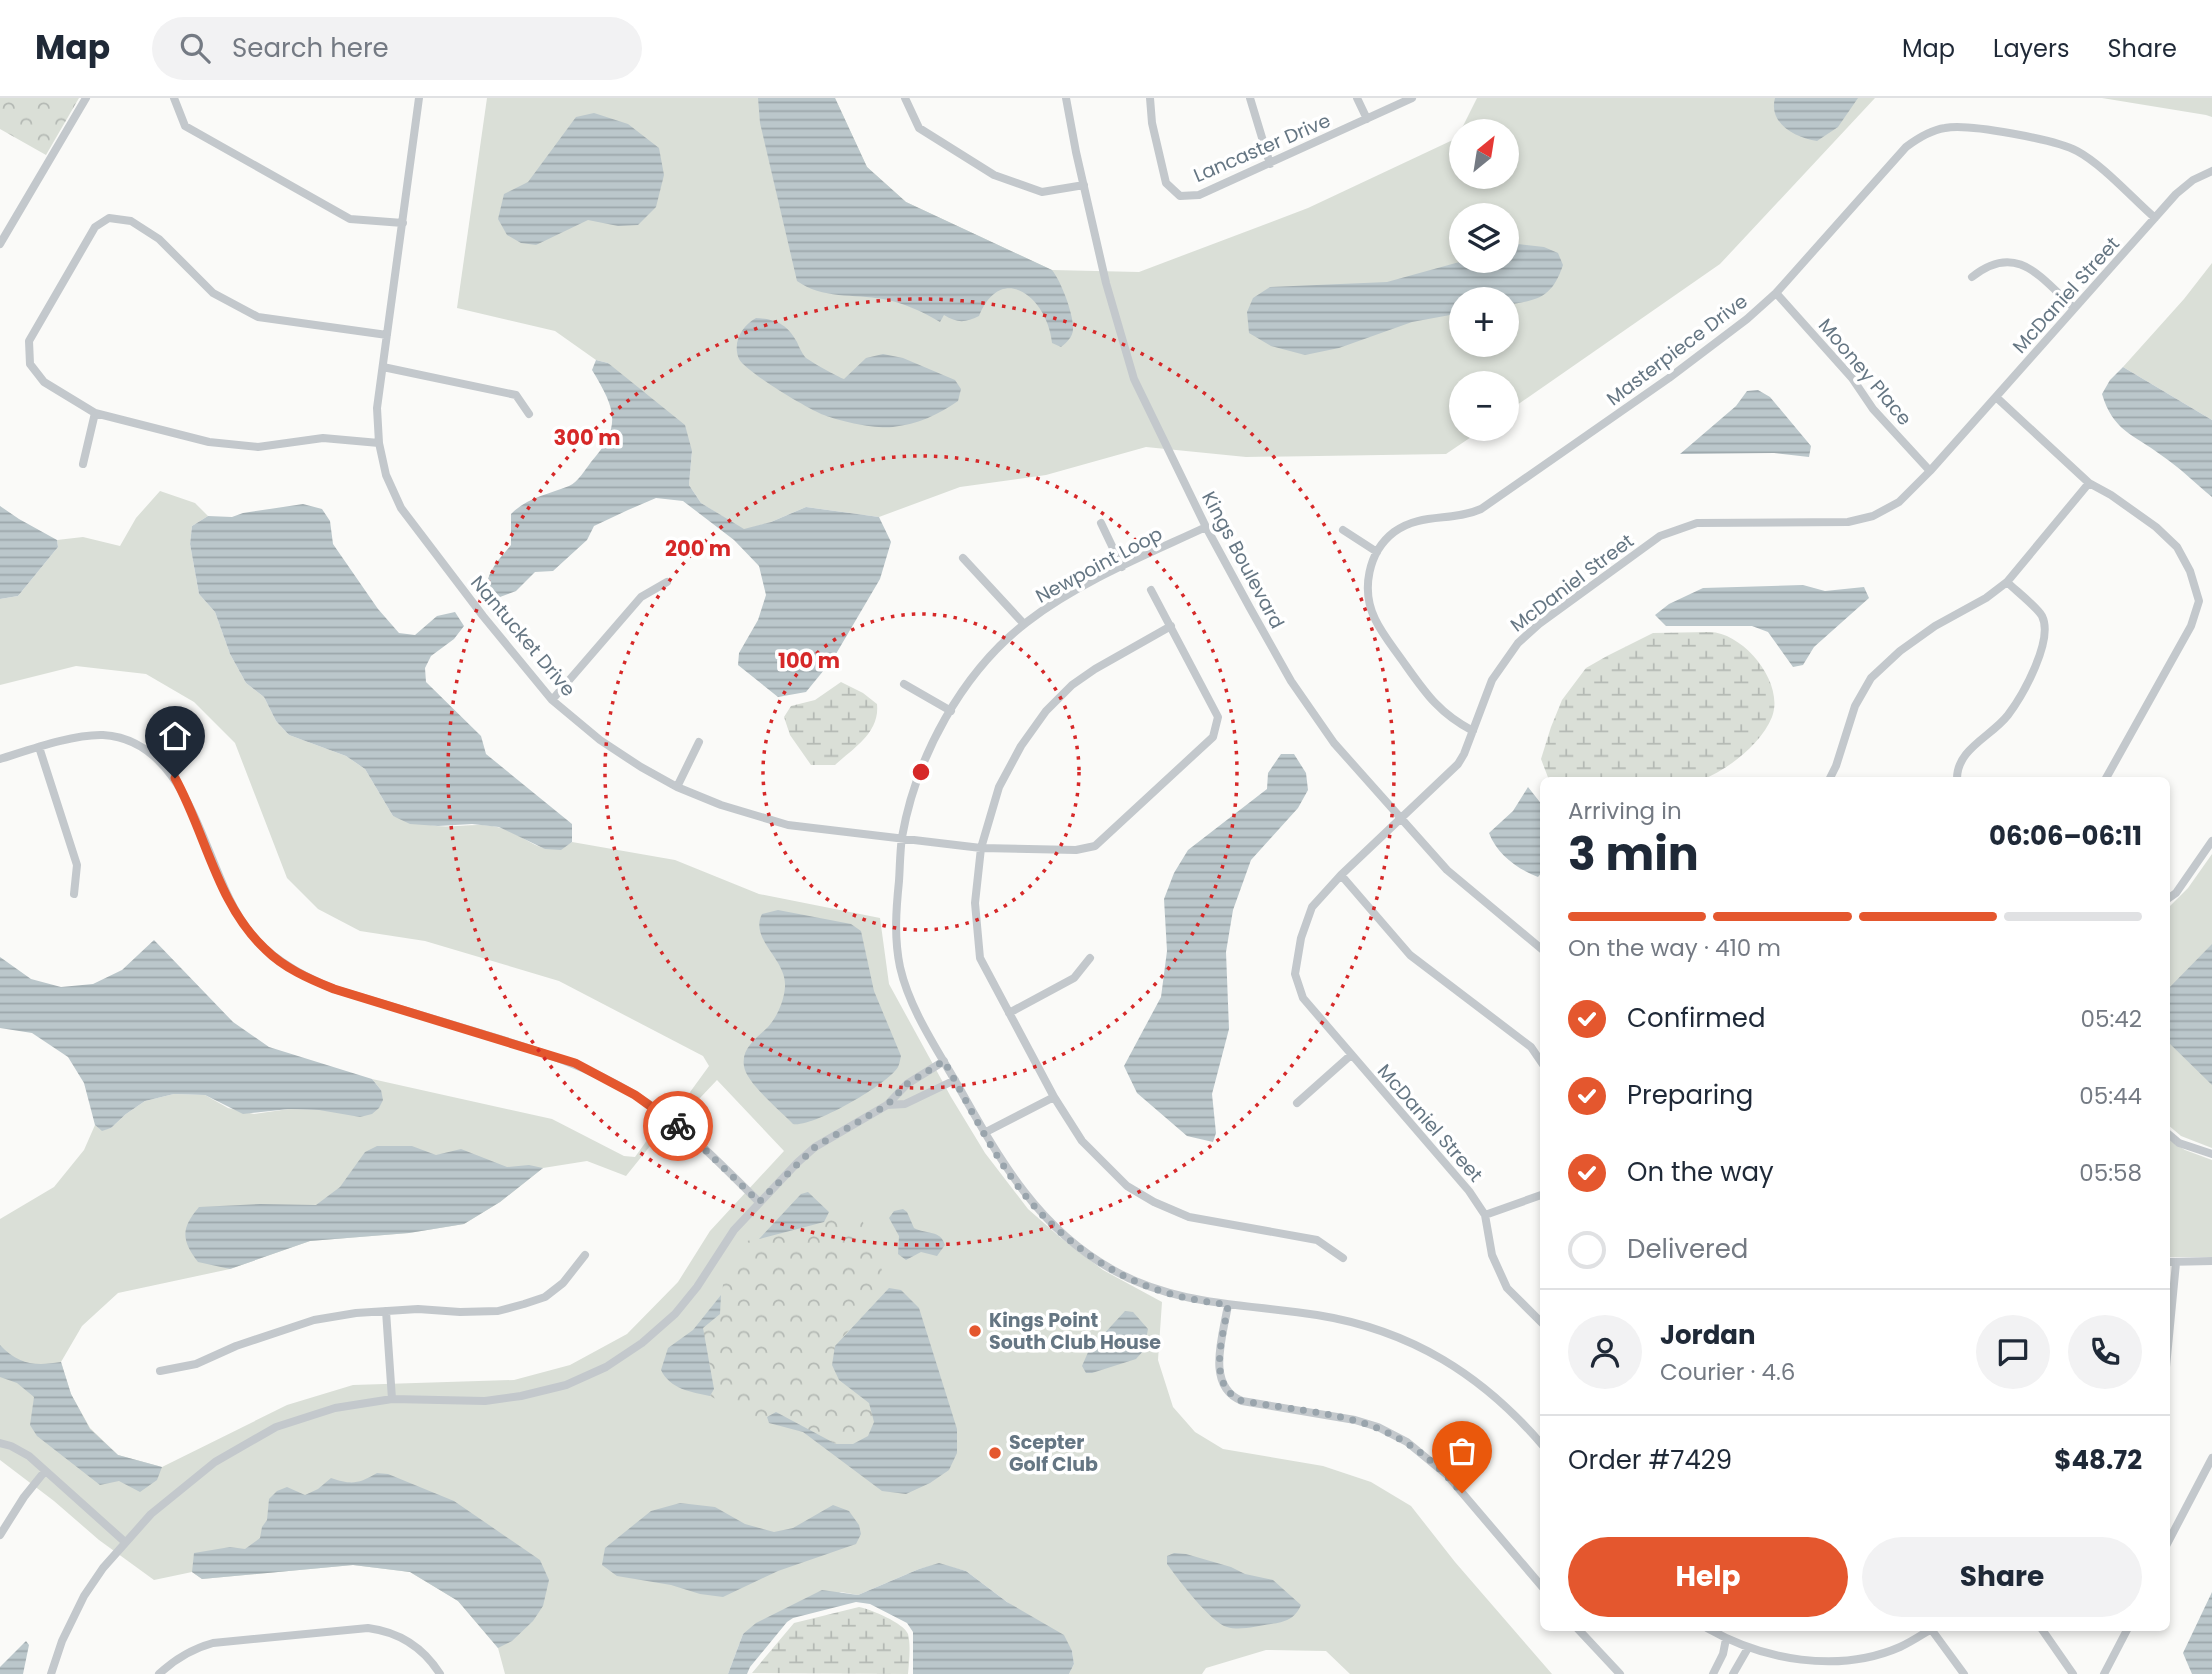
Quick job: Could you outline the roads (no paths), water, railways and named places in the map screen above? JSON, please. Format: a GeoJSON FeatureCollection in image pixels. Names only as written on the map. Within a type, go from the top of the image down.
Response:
{"type":"FeatureCollection","features":[{"type":"Feature","properties":{"kind":"street"},"geometry":{"type":"LineString","coordinates":[[0,244],[86,98]]}},
{"type":"Feature","properties":{"kind":"street"},"geometry":{"type":"LineString","coordinates":[[174,98],[185,125],[350,219],[403,223]]}},
{"type":"Feature","properties":{"kind":"street","name":"Nantucket Drive"},"geometry":{"type":"LineString","coordinates":[[419,98],[377,408],[379,443],[386,475],[401,508],[482,617],[552,700],[600,740],[677,787],[721,805],[788,825],[981,848],[1076,850],[1095,846],[1213,737],[1218,717],[1151,590]]}},
{"type":"Feature","properties":{"kind":"street"},"geometry":{"type":"LineString","coordinates":[[905,98],[919,128],[994,176],[1042,192],[1084,185]]}},
{"type":"Feature","properties":{"kind":"street","name":"Kings Boulevard"},"geometry":{"type":"LineString","coordinates":[[1066,98],[1116,319],[1134,379],[1206,527],[1291,681],[1334,743],[1447,870],[1540,948]]}},
{"type":"Feature","properties":{"kind":"street","name":"Lancaster Drive"},"geometry":{"type":"LineString","coordinates":[[1150,98],[1152,123],[1166,183],[1180,196],[1199,195],[1412,98]]}},
{"type":"Feature","properties":{"kind":"street"},"geometry":{"type":"LineString","coordinates":[[1250,98],[1270,164]]}},
{"type":"Feature","properties":{"kind":"street"},"geometry":{"type":"LineString","coordinates":[[1357,98],[1367,119]]}},
{"type":"Feature","properties":{"kind":"street","name":"Masterpiece Drive"},"geometry":{"type":"LineString","coordinates":[[1473,731],[1446,716],[1430,699],[1376,621],[1367,587],[1370,568],[1377,552],[1392,534],[1412,521],[1463,515],[1490,504],[1670,378],[1747,319],[1776,293],[1898,154],[1917,139],[1944,128],[1977,128],[2068,147],[2086,157],[2155,218]]}},
{"type":"Feature","properties":{"kind":"street","name":"McDaniel Street"},"geometry":{"type":"LineString","coordinates":[[1540,1321],[1507,1288],[1492,1255],[1485,1215],[1469,1191],[1303,998],[1295,974],[1301,938],[1312,907],[1458,764],[1492,680],[1518,643],[1539,624],[1660,536],[1697,523],[1849,522],[1873,516],[1899,502],[1930,471],[2185,186],[2212,171]]}},
{"type":"Feature","properties":{"kind":"street"},"geometry":{"type":"LineString","coordinates":[[379,443],[323,438],[258,447],[209,442],[95,413],[44,382],[30,364],[29,341],[95,227],[109,218],[131,221],[159,239],[214,293],[258,317],[387,335]]}},
{"type":"Feature","properties":{"kind":"street"},"geometry":{"type":"LineString","coordinates":[[1972,277],[1992,263],[2017,263],[2036,273],[2074,308]]}},
{"type":"Feature","properties":{"kind":"street","name":"Mooney Place"},"geometry":{"type":"LineString","coordinates":[[1776,293],[1852,379],[1873,409],[1930,471]]}},
{"type":"Feature","properties":{"kind":"street"},"geometry":{"type":"LineString","coordinates":[[383,367],[516,396],[529,414]]}},
{"type":"Feature","properties":{"kind":"street"},"geometry":{"type":"LineString","coordinates":[[1996,397],[2089,483],[2157,527],[2177,547],[2190,571],[2199,601],[2192,626],[2107,777]]}},
{"type":"Feature","properties":{"kind":"street"},"geometry":{"type":"LineString","coordinates":[[83,464],[95,413]]}},
{"type":"Feature","properties":{"kind":"street"},"geometry":{"type":"LineString","coordinates":[[1830,777],[1855,706],[1871,678],[1934,625],[1986,598],[2007,582],[2089,483]]}},
{"type":"Feature","properties":{"kind":"street"},"geometry":{"type":"LineString","coordinates":[[1101,523],[1122,568]]}},
{"type":"Feature","properties":{"kind":"street","name":"Newpoint Loop"},"geometry":{"type":"LineString","coordinates":[[1206,527],[1058,600],[1024,624],[991,654],[951,711],[917,783],[902,838],[895,932],[901,970],[910,997],[984,1133],[1020,1189],[1059,1231],[1082,1250],[1114,1271],[1174,1295],[1228,1305],[1328,1317],[1393,1335],[1440,1358],[1493,1394],[1540,1442]]}},
{"type":"Feature","properties":{"kind":"street"},"geometry":{"type":"LineString","coordinates":[[1343,530],[1377,552]]}},
{"type":"Feature","properties":{"kind":"street"},"geometry":{"type":"LineString","coordinates":[[963,558],[1024,624]]}},
{"type":"Feature","properties":{"kind":"street"},"geometry":{"type":"LineString","coordinates":[[552,700],[641,597],[667,582]]}},
{"type":"Feature","properties":{"kind":"street"},"geometry":{"type":"LineString","coordinates":[[1957,777],[1957,770],[1967,752],[2007,716],[2035,668],[2044,641],[2042,616],[2007,582]]}},
{"type":"Feature","properties":{"kind":"street"},"geometry":{"type":"LineString","coordinates":[[1171,626],[1072,685],[1046,711],[1021,746],[999,787],[981,848],[975,903],[980,958],[1054,1097],[1089,1149],[1127,1186],[1154,1202],[1189,1217],[1317,1240],[1343,1258]]}},
{"type":"Feature","properties":{"kind":"street"},"geometry":{"type":"LineString","coordinates":[[904,684],[951,711]]}},
{"type":"Feature","properties":{"kind":"street"},"geometry":{"type":"LineString","coordinates":[[0,759],[39,747],[103,735],[129,741],[154,756],[175,778],[191,808],[228,900],[265,949],[285,965],[334,989],[533,1049],[575,1063],[604,1077],[635,1095],[686,1132],[759,1202]]}},
{"type":"Feature","properties":{"kind":"street"},"geometry":{"type":"LineString","coordinates":[[677,787],[699,743]]}},
{"type":"Feature","properties":{"kind":"street"},"geometry":{"type":"LineString","coordinates":[[39,747],[77,865],[74,894]]}},
{"type":"Feature","properties":{"kind":"street"},"geometry":{"type":"LineString","coordinates":[[2170,897],[2176,893],[2212,841]]}},
{"type":"Feature","properties":{"kind":"street"},"geometry":{"type":"LineString","coordinates":[[1342,875],[1410,955],[1531,1047],[1540,1060]]}},
{"type":"Feature","properties":{"kind":"street"},"geometry":{"type":"LineString","coordinates":[[1009,1013],[1074,978],[1090,958]]}},
{"type":"Feature","properties":{"kind":"street"},"geometry":{"type":"LineString","coordinates":[[1297,1103],[1351,1055]]}},
{"type":"Feature","properties":{"kind":"street"},"geometry":{"type":"LineString","coordinates":[[51,1674],[62,1641],[84,1596],[103,1567],[151,1514],[226,1454],[276,1427],[319,1412],[355,1404],[392,1399],[504,1399],[555,1389],[596,1373],[642,1343],[675,1314],[697,1287],[728,1238],[759,1202],[815,1147],[887,1105],[907,1084],[944,1061]]}},
{"type":"Feature","properties":{"kind":"street"},"geometry":{"type":"LineString","coordinates":[[887,1105],[905,1104],[955,1080]]}},
{"type":"Feature","properties":{"kind":"street"},"geometry":{"type":"LineString","coordinates":[[984,1133],[1054,1097]]}},
{"type":"Feature","properties":{"kind":"street"},"geometry":{"type":"LineString","coordinates":[[2170,1135],[2179,1143],[2212,1154]]}},
{"type":"Feature","properties":{"kind":"street"},"geometry":{"type":"LineString","coordinates":[[1485,1215],[1540,1195]]}},
{"type":"Feature","properties":{"kind":"street"},"geometry":{"type":"LineString","coordinates":[[160,1371],[196,1364],[236,1346],[314,1320],[418,1309],[498,1311],[524,1304],[545,1297],[563,1283],[585,1255]]}},
{"type":"Feature","properties":{"kind":"street"},"geometry":{"type":"LineString","coordinates":[[2170,1289],[2171,1262],[2212,1261]]}},
{"type":"Feature","properties":{"kind":"street"},"geometry":{"type":"LineString","coordinates":[[1228,1305],[1219,1375],[1231,1395],[1242,1401],[1355,1420],[1378,1427],[1407,1442],[1447,1475],[1540,1583]]}},
{"type":"Feature","properties":{"kind":"street"},"geometry":{"type":"LineString","coordinates":[[386,1311],[392,1399]]}},
{"type":"Feature","properties":{"kind":"street"},"geometry":{"type":"LineString","coordinates":[[0,1443],[29,1457],[125,1542]]}},
{"type":"Feature","properties":{"kind":"street"},"geometry":{"type":"LineString","coordinates":[[2170,1538],[2212,1458]]}},
{"type":"Feature","properties":{"kind":"street"},"geometry":{"type":"LineString","coordinates":[[0,1535],[24,1497],[46,1471]]}},
{"type":"Feature","properties":{"kind":"street"},"geometry":{"type":"LineString","coordinates":[[159,1674],[194,1648],[213,1643],[368,1628],[389,1632],[407,1641],[425,1655],[440,1674]]}},
{"type":"Feature","properties":{"kind":"street"},"geometry":{"type":"LineString","coordinates":[[1580,1631],[1620,1674]]}},
{"type":"Feature","properties":{"kind":"street"},"geometry":{"type":"LineString","coordinates":[[1712,1631],[1748,1648],[1774,1656],[1816,1661],[1863,1657],[1900,1647],[1927,1631]]}},
{"type":"Feature","properties":{"kind":"street"},"geometry":{"type":"LineString","coordinates":[[1934,1631],[1964,1674]]}},
{"type":"Feature","properties":{"kind":"street"},"geometry":{"type":"LineString","coordinates":[[2043,1631],[2073,1674]]}},
{"type":"Feature","properties":{"kind":"street"},"geometry":{"type":"LineString","coordinates":[[2104,1674],[2127,1631]]}},
{"type":"Feature","properties":{"kind":"street"},"geometry":{"type":"LineString","coordinates":[[1713,1674],[1723,1654],[1726,1639]]}},
{"type":"Feature","properties":{"kind":"street"},"geometry":{"type":"LineString","coordinates":[[1733,1674],[1748,1648]]}},
{"type":"Feature","properties":{"kind":"place","name":"Kings Point South Club House"},"geometry":{"type":"Point","coordinates":[975,1331]}},
{"type":"Feature","properties":{"kind":"place","name":"Scepter Golf Club"},"geometry":{"type":"Point","coordinates":[995,1453]}}]}
